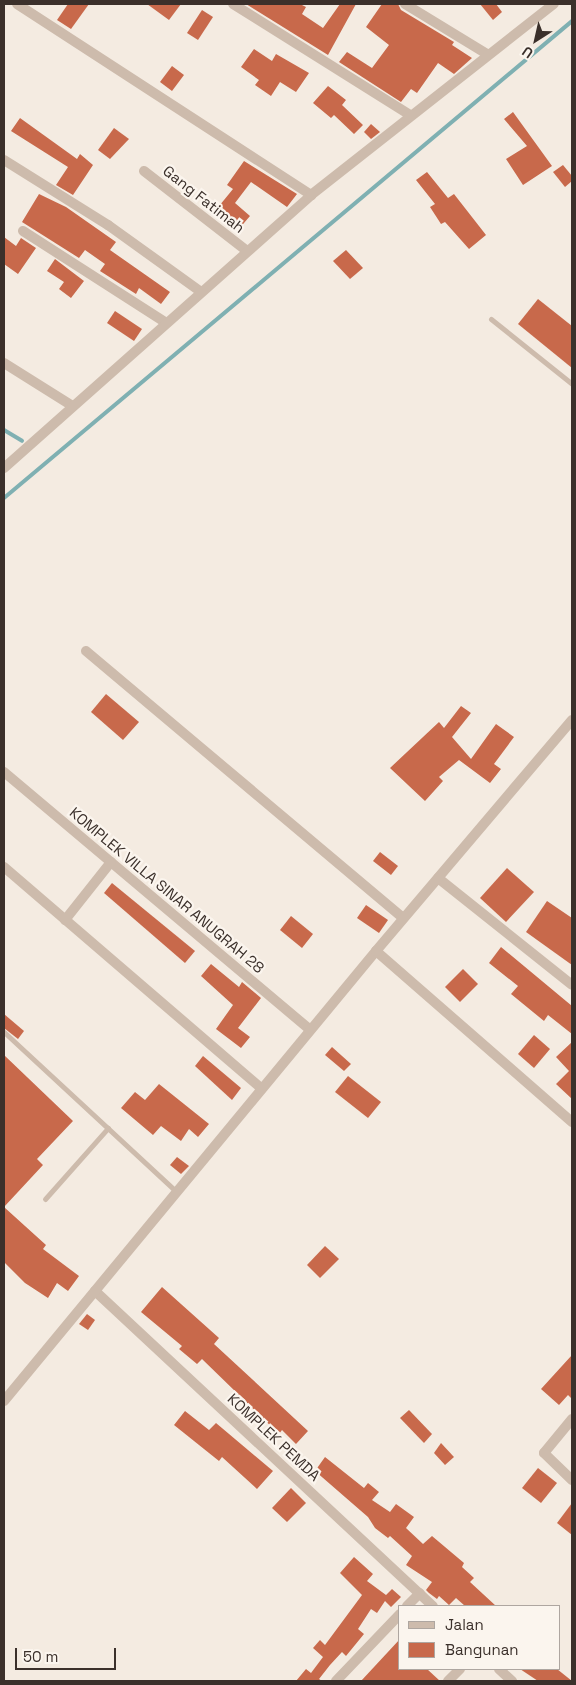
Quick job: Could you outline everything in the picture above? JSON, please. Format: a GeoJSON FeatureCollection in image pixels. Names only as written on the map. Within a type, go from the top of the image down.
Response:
{"type":"FeatureCollection","features":[{"type":"Feature","properties":{"kind":"street"},"geometry":{"type":"LineString","coordinates":[[17,4],[311,196]]}},
{"type":"Feature","properties":{"kind":"street"},"geometry":{"type":"LineString","coordinates":[[233,4],[410,115]]}},
{"type":"Feature","properties":{"kind":"street"},"geometry":{"type":"LineString","coordinates":[[405,4],[487,54]]}},
{"type":"Feature","properties":{"kind":"street"},"geometry":{"type":"LineString","coordinates":[[4,468],[165,322],[311,196],[487,54],[554,4]]}},
{"type":"Feature","properties":{"kind":"street"},"geometry":{"type":"LineString","coordinates":[[4,160],[108,224],[200,291]]}},
{"type":"Feature","properties":{"kind":"street","name":"Gang Fatimah"},"geometry":{"type":"LineString","coordinates":[[144,171],[246,251]]}},
{"type":"Feature","properties":{"kind":"street"},"geometry":{"type":"LineString","coordinates":[[23,231],[165,322]]}},
{"type":"Feature","properties":{"kind":"street"},"geometry":{"type":"LineString","coordinates":[[4,363],[72,405]]}},
{"type":"Feature","properties":{"kind":"street"},"geometry":{"type":"LineString","coordinates":[[86,651],[403,918]]}},
{"type":"Feature","properties":{"kind":"street"},"geometry":{"type":"LineString","coordinates":[[4,1401],[403,918],[572,720]]}},
{"type":"Feature","properties":{"kind":"street","name":"KOMPLEK VILLA SINAR ANUGRAH 28"},"geometry":{"type":"LineString","coordinates":[[4,772],[310,1030]]}},
{"type":"Feature","properties":{"kind":"street"},"geometry":{"type":"LineString","coordinates":[[65,920],[111,862]]}},
{"type":"Feature","properties":{"kind":"street"},"geometry":{"type":"LineString","coordinates":[[4,868],[262,1089]]}},
{"type":"Feature","properties":{"kind":"street"},"geometry":{"type":"LineString","coordinates":[[438,878],[572,985]]}},
{"type":"Feature","properties":{"kind":"street"},"geometry":{"type":"LineString","coordinates":[[376,951],[572,1122]]}},
{"type":"Feature","properties":{"kind":"street","name":"KOMPLEK PEMDA"},"geometry":{"type":"LineString","coordinates":[[95,1291],[432,1605]]}},
{"type":"Feature","properties":{"kind":"street"},"geometry":{"type":"LineString","coordinates":[[572,1419],[544,1453],[572,1480]]}},
{"type":"Feature","properties":{"kind":"street"},"geometry":{"type":"LineString","coordinates":[[408,1605],[420,1593]]}},
{"type":"Feature","properties":{"kind":"street"},"geometry":{"type":"LineString","coordinates":[[336,1681],[398,1616]]}},
{"type":"Feature","properties":{"kind":"street"},"geometry":{"type":"LineString","coordinates":[[448,1681],[459,1670]]}},
{"type":"Feature","properties":{"kind":"street"},"geometry":{"type":"LineString","coordinates":[[500,1670],[512,1681]]}},
{"type":"Feature","properties":{"kind":"lane"},"geometry":{"type":"LineString","coordinates":[[491,319],[572,384]]}},
{"type":"Feature","properties":{"kind":"lane"},"geometry":{"type":"LineString","coordinates":[[4,1032],[177,1192]]}},
{"type":"Feature","properties":{"kind":"lane"},"geometry":{"type":"LineString","coordinates":[[45,1199],[108,1128]]}},
{"type":"Feature","properties":{"kind":"building"},"geometry":{"type":"Polygon","coordinates":[[[68,4],[89,4],[71,29],[57,20],[68,4]]]}},
{"type":"Feature","properties":{"kind":"building"},"geometry":{"type":"Polygon","coordinates":[[[147,4],[181,4],[169,20],[147,4]]]}},
{"type":"Feature","properties":{"kind":"building"},"geometry":{"type":"Polygon","coordinates":[[[246,4],[300,4],[306,7],[302,14],[323,28],[340,4],[356,4],[328,55],[246,4]]]}},
{"type":"Feature","properties":{"kind":"building"},"geometry":{"type":"Polygon","coordinates":[[[382,4],[398,4],[401,10],[454,42],[452,45],[472,58],[454,74],[438,63],[417,93],[411,89],[401,102],[339,62],[347,52],[372,68],[389,45],[366,27],[382,4]]]}},
{"type":"Feature","properties":{"kind":"building"},"geometry":{"type":"Polygon","coordinates":[[[480,4],[496,4],[502,12],[493,20],[480,4]]]}},
{"type":"Feature","properties":{"kind":"building"},"geometry":{"type":"Polygon","coordinates":[[[202,10],[213,17],[198,40],[187,33],[202,10]]]}},
{"type":"Feature","properties":{"kind":"building"},"geometry":{"type":"Polygon","coordinates":[[[254,49],[272,61],[276,54],[309,73],[296,92],[280,82],[271,96],[255,85],[259,80],[241,67],[254,49]]]}},
{"type":"Feature","properties":{"kind":"building"},"geometry":{"type":"Polygon","coordinates":[[[172,66],[184,75],[172,91],[160,82],[172,66]]]}},
{"type":"Feature","properties":{"kind":"building"},"geometry":{"type":"Polygon","coordinates":[[[328,86],[346,100],[342,105],[363,125],[354,134],[334,115],[331,118],[313,103],[328,86]]]}},
{"type":"Feature","properties":{"kind":"building"},"geometry":{"type":"Polygon","coordinates":[[[513,112],[552,166],[523,185],[506,159],[527,146],[504,119],[513,112]]]}},
{"type":"Feature","properties":{"kind":"building"},"geometry":{"type":"Polygon","coordinates":[[[20,118],[77,159],[80,154],[93,165],[73,195],[56,185],[68,167],[11,131],[20,118]]]}},
{"type":"Feature","properties":{"kind":"building"},"geometry":{"type":"Polygon","coordinates":[[[371,124],[380,132],[371,139],[364,132],[371,124]]]}},
{"type":"Feature","properties":{"kind":"building"},"geometry":{"type":"Polygon","coordinates":[[[114,128],[129,139],[110,159],[98,150],[114,128]]]}},
{"type":"Feature","properties":{"kind":"building"},"geometry":{"type":"Polygon","coordinates":[[[244,161],[297,194],[287,207],[251,182],[235,203],[250,216],[238,230],[215,211],[233,189],[227,185],[244,161]]]}},
{"type":"Feature","properties":{"kind":"building"},"geometry":{"type":"Polygon","coordinates":[[[563,165],[572,176],[572,181],[565,187],[553,172],[563,165]]]}},
{"type":"Feature","properties":{"kind":"building"},"geometry":{"type":"Polygon","coordinates":[[[427,172],[448,198],[454,194],[486,235],[469,249],[445,222],[441,224],[430,207],[435,204],[416,180],[427,172]]]}},
{"type":"Feature","properties":{"kind":"building"},"geometry":{"type":"Polygon","coordinates":[[[39,194],[66,207],[116,242],[110,250],[170,292],[161,304],[139,288],[136,294],[100,271],[105,264],[85,250],[79,258],[22,222],[39,194]]]}},
{"type":"Feature","properties":{"kind":"building"},"geometry":{"type":"Polygon","coordinates":[[[4,237],[16,246],[21,238],[36,248],[18,274],[4,264],[4,237]]]}},
{"type":"Feature","properties":{"kind":"building"},"geometry":{"type":"Polygon","coordinates":[[[346,250],[363,268],[350,279],[333,261],[346,250]]]}},
{"type":"Feature","properties":{"kind":"building"},"geometry":{"type":"Polygon","coordinates":[[[55,259],[84,281],[71,298],[59,289],[64,282],[47,271],[55,259]]]}},
{"type":"Feature","properties":{"kind":"building"},"geometry":{"type":"Polygon","coordinates":[[[538,299],[572,326],[572,368],[518,324],[538,299]]]}},
{"type":"Feature","properties":{"kind":"building"},"geometry":{"type":"Polygon","coordinates":[[[115,311],[142,329],[134,341],[107,323],[115,311]]]}},
{"type":"Feature","properties":{"kind":"building"},"geometry":{"type":"Polygon","coordinates":[[[106,694],[139,722],[123,740],[91,712],[106,694]]]}},
{"type":"Feature","properties":{"kind":"building"},"geometry":{"type":"Polygon","coordinates":[[[461,706],[471,713],[452,737],[471,759],[496,724],[514,737],[494,764],[501,769],[490,783],[459,760],[439,777],[443,781],[425,801],[390,768],[439,722],[444,728],[461,706]]]}},
{"type":"Feature","properties":{"kind":"building"},"geometry":{"type":"Polygon","coordinates":[[[380,852],[398,866],[391,875],[373,861],[380,852]]]}},
{"type":"Feature","properties":{"kind":"building"},"geometry":{"type":"Polygon","coordinates":[[[507,868],[534,892],[506,922],[480,898],[507,868]]]}},
{"type":"Feature","properties":{"kind":"building"},"geometry":{"type":"Polygon","coordinates":[[[112,883],[195,951],[185,963],[104,893],[112,883]]]}},
{"type":"Feature","properties":{"kind":"building"},"geometry":{"type":"Polygon","coordinates":[[[547,901],[572,918],[572,965],[526,932],[547,901]]]}},
{"type":"Feature","properties":{"kind":"building"},"geometry":{"type":"Polygon","coordinates":[[[366,905],[388,920],[379,933],[357,918],[366,905]]]}},
{"type":"Feature","properties":{"kind":"building"},"geometry":{"type":"Polygon","coordinates":[[[291,916],[313,934],[302,948],[280,930],[291,916]]]}},
{"type":"Feature","properties":{"kind":"building"},"geometry":{"type":"Polygon","coordinates":[[[501,947],[572,1006],[572,1034],[548,1015],[544,1021],[511,994],[518,986],[489,963],[501,947]]]}},
{"type":"Feature","properties":{"kind":"building"},"geometry":{"type":"Polygon","coordinates":[[[211,964],[239,987],[242,982],[261,998],[238,1028],[250,1037],[241,1048],[216,1029],[233,1005],[201,976],[211,964]]]}},
{"type":"Feature","properties":{"kind":"building"},"geometry":{"type":"Polygon","coordinates":[[[463,969],[478,984],[460,1002],[445,987],[463,969]]]}},
{"type":"Feature","properties":{"kind":"building"},"geometry":{"type":"Polygon","coordinates":[[[4,1014],[24,1031],[18,1039],[4,1028],[4,1014]]]}},
{"type":"Feature","properties":{"kind":"building"},"geometry":{"type":"Polygon","coordinates":[[[534,1035],[550,1049],[534,1068],[518,1054],[534,1035]]]}},
{"type":"Feature","properties":{"kind":"building"},"geometry":{"type":"Polygon","coordinates":[[[572,1042],[572,1099],[556,1084],[569,1071],[556,1057],[572,1042]]]}},
{"type":"Feature","properties":{"kind":"building"},"geometry":{"type":"Polygon","coordinates":[[[332,1047],[351,1064],[344,1071],[325,1055],[332,1047]]]}},
{"type":"Feature","properties":{"kind":"building"},"geometry":{"type":"Polygon","coordinates":[[[4,1055],[73,1121],[37,1159],[43,1165],[4,1207],[4,1055]]]}},
{"type":"Feature","properties":{"kind":"building"},"geometry":{"type":"Polygon","coordinates":[[[203,1056],[241,1088],[232,1100],[195,1066],[203,1056]]]}},
{"type":"Feature","properties":{"kind":"building"},"geometry":{"type":"Polygon","coordinates":[[[348,1076],[381,1102],[368,1118],[335,1092],[348,1076]]]}},
{"type":"Feature","properties":{"kind":"building"},"geometry":{"type":"Polygon","coordinates":[[[159,1084],[209,1124],[198,1137],[189,1129],[181,1141],[161,1126],[153,1135],[121,1108],[135,1092],[145,1100],[159,1084]]]}},
{"type":"Feature","properties":{"kind":"building"},"geometry":{"type":"Polygon","coordinates":[[[177,1157],[189,1166],[181,1174],[170,1165],[177,1157]]]}},
{"type":"Feature","properties":{"kind":"building"},"geometry":{"type":"Polygon","coordinates":[[[4,1207],[46,1245],[43,1249],[79,1276],[68,1291],[57,1283],[48,1298],[25,1283],[4,1262],[4,1207]]]}},
{"type":"Feature","properties":{"kind":"building"},"geometry":{"type":"Polygon","coordinates":[[[325,1246],[339,1259],[320,1278],[307,1265],[325,1246]]]}},
{"type":"Feature","properties":{"kind":"building"},"geometry":{"type":"Polygon","coordinates":[[[162,1287],[219,1338],[214,1344],[308,1431],[296,1444],[282,1430],[279,1434],[202,1359],[197,1364],[179,1349],[182,1346],[141,1312],[162,1287]]]}},
{"type":"Feature","properties":{"kind":"building"},"geometry":{"type":"Polygon","coordinates":[[[87,1314],[95,1320],[88,1330],[79,1324],[87,1314]]]}},
{"type":"Feature","properties":{"kind":"building"},"geometry":{"type":"Polygon","coordinates":[[[572,1355],[572,1399],[568,1395],[559,1405],[541,1389],[572,1355]]]}},
{"type":"Feature","properties":{"kind":"building"},"geometry":{"type":"Polygon","coordinates":[[[409,1410],[432,1434],[424,1443],[400,1418],[409,1410]]]}},
{"type":"Feature","properties":{"kind":"building"},"geometry":{"type":"Polygon","coordinates":[[[185,1411],[209,1430],[216,1423],[273,1471],[257,1489],[222,1457],[219,1461],[174,1425],[185,1411]]]}},
{"type":"Feature","properties":{"kind":"building"},"geometry":{"type":"Polygon","coordinates":[[[441,1443],[454,1457],[445,1465],[434,1453],[441,1443]]]}},
{"type":"Feature","properties":{"kind":"building"},"geometry":{"type":"Polygon","coordinates":[[[325,1457],[364,1488],[368,1483],[379,1492],[372,1500],[390,1512],[396,1504],[414,1517],[406,1528],[423,1544],[432,1536],[464,1563],[462,1567],[474,1578],[470,1582],[495,1605],[464,1605],[456,1598],[449,1605],[439,1596],[437,1599],[426,1590],[432,1582],[406,1565],[412,1556],[390,1536],[388,1538],[375,1528],[368,1517],[315,1471],[325,1457]]]}},
{"type":"Feature","properties":{"kind":"building"},"geometry":{"type":"Polygon","coordinates":[[[538,1468],[557,1483],[541,1503],[522,1488],[538,1468]]]}},
{"type":"Feature","properties":{"kind":"building"},"geometry":{"type":"Polygon","coordinates":[[[291,1488],[306,1503],[287,1522],[272,1508],[291,1488]]]}},
{"type":"Feature","properties":{"kind":"building"},"geometry":{"type":"Polygon","coordinates":[[[572,1503],[572,1535],[557,1523],[572,1503]]]}},
{"type":"Feature","properties":{"kind":"building"},"geometry":{"type":"Polygon","coordinates":[[[354,1557],[373,1574],[367,1581],[386,1595],[392,1589],[401,1597],[391,1607],[385,1601],[377,1613],[371,1609],[358,1629],[364,1634],[346,1656],[342,1652],[330,1665],[319,1679],[322,1681],[296,1681],[306,1669],[311,1673],[323,1657],[313,1648],[320,1640],[325,1645],[362,1595],[340,1573],[354,1557]]]}},
{"type":"Feature","properties":{"kind":"building"},"geometry":{"type":"Polygon","coordinates":[[[398,1641],[398,1670],[428,1670],[440,1681],[361,1681],[398,1641]]]}},
{"type":"Feature","properties":{"kind":"building"},"geometry":{"type":"Polygon","coordinates":[[[522,1670],[558,1670],[572,1681],[538,1681],[522,1670]]]}},
{"type":"Feature","properties":{"kind":"waterway"},"geometry":{"type":"LineString","coordinates":[[4,498],[572,21]]}},
{"type":"Feature","properties":{"kind":"waterway"},"geometry":{"type":"LineString","coordinates":[[4,430],[22,441]]}}]}
